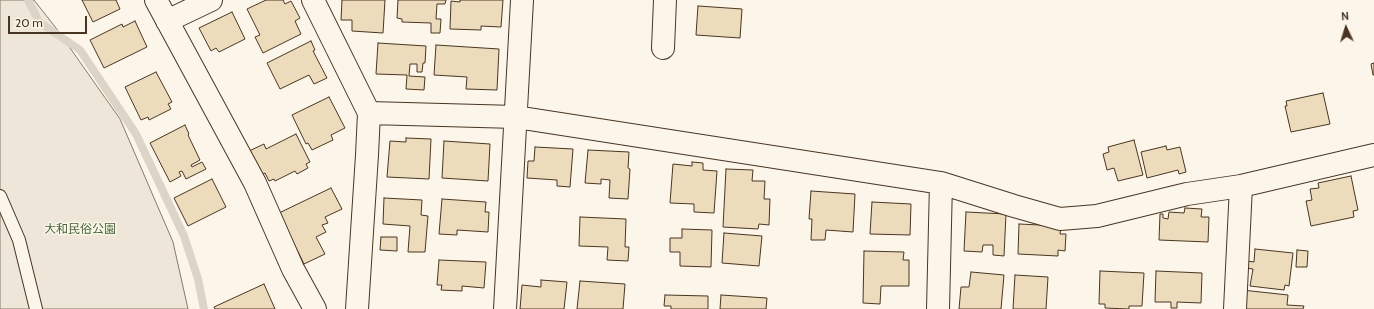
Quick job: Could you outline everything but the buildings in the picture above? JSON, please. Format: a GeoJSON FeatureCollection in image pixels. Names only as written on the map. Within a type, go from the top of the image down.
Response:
{"type":"FeatureCollection","features":[{"type":"Feature","properties":{"kind":"street"},"geometry":{"type":"LineString","coordinates":[[156,0],[255,183],[293,269],[315,309]]}},
{"type":"Feature","properties":{"kind":"street"},"geometry":{"type":"LineString","coordinates":[[167,21],[211,0]]}},
{"type":"Feature","properties":{"kind":"street"},"geometry":{"type":"LineString","coordinates":[[313,0],[369,113],[357,309]]}},
{"type":"Feature","properties":{"kind":"street"},"geometry":{"type":"LineString","coordinates":[[505,309],[522,0]]}},
{"type":"Feature","properties":{"kind":"street"},"geometry":{"type":"LineString","coordinates":[[663,48],[665,0]]}},
{"type":"Feature","properties":{"kind":"street"},"geometry":{"type":"LineString","coordinates":[[369,113],[516,117],[941,182],[1014,206],[1060,219],[1097,216],[1187,194],[1241,186],[1374,155]]}},
{"type":"Feature","properties":{"kind":"street"},"geometry":{"type":"LineString","coordinates":[[938,309],[941,182]]}},
{"type":"Feature","properties":{"kind":"street"},"geometry":{"type":"LineString","coordinates":[[1236,309],[1241,186]]}},
{"type":"Feature","properties":{"kind":"lane"},"geometry":{"type":"LineString","coordinates":[[0,196],[19,240],[36,309]]}},
{"type":"Feature","properties":{"kind":"green space","name":"大和民俗公園"},"geometry":{"type":"Polygon","coordinates":[[[0,0],[34,0],[56,28],[120,119],[173,242],[188,309],[0,309],[0,0]]]}},
{"type":"Feature","properties":{"kind":"waterway"},"geometry":{"type":"LineString","coordinates":[[28,0],[39,22],[80,50],[136,134],[184,236],[198,279],[204,309]]}}]}
